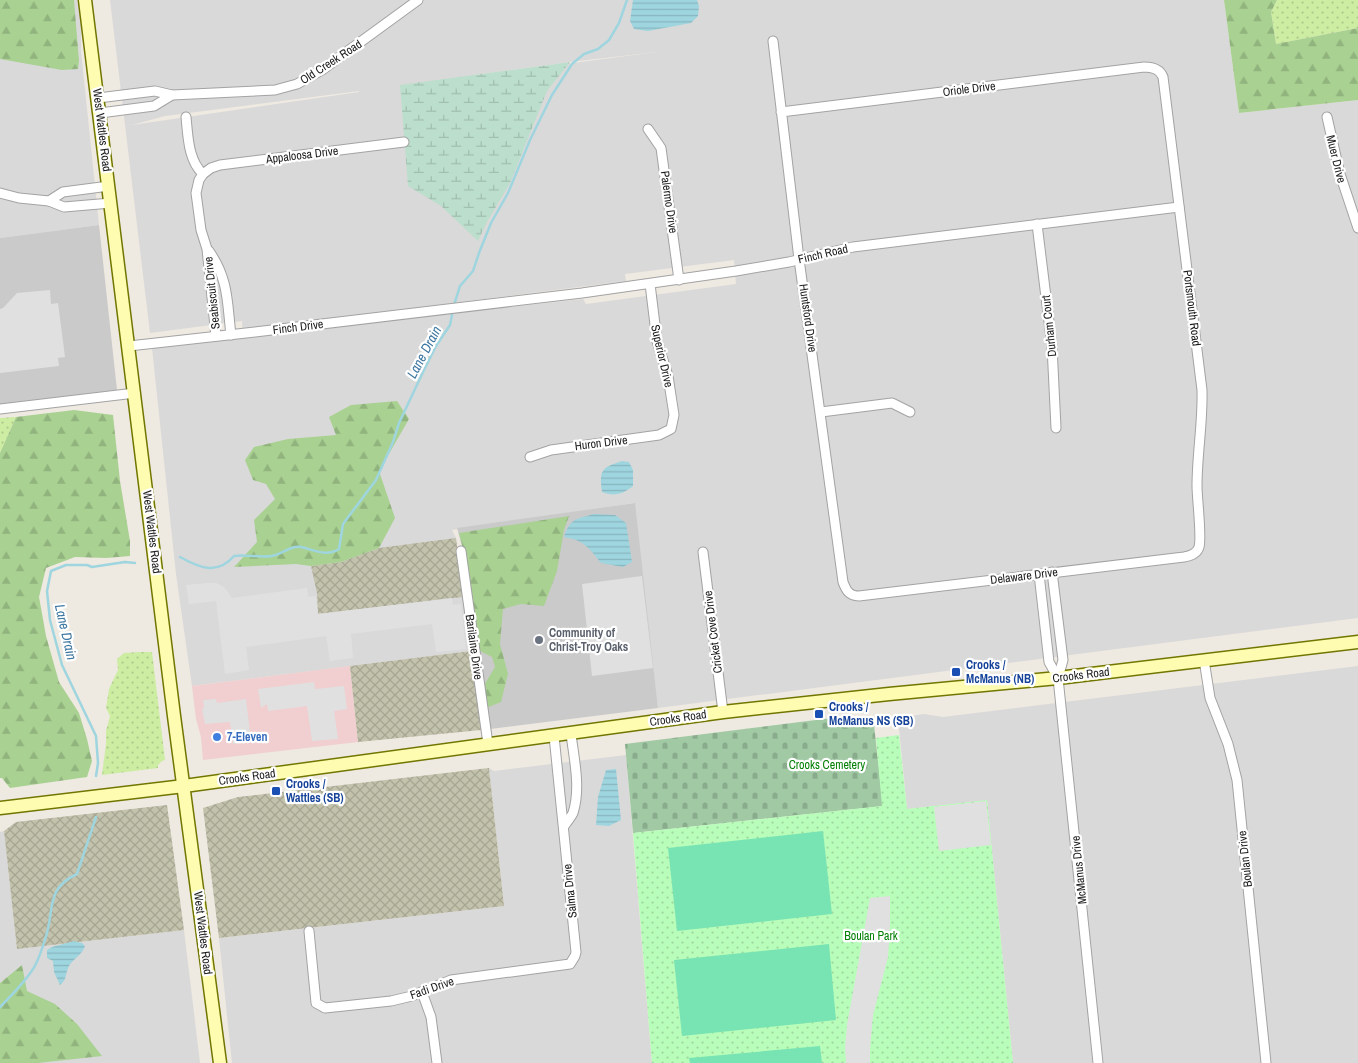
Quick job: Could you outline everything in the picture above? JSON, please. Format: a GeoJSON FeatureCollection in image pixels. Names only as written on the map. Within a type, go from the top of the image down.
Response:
{"type":"FeatureCollection","features":[{"type":"Feature","properties":{"kind":"main road","name":"West Wattles Road"},"geometry":{"type":"LineString","coordinates":[[85,0],[220,1063]]}},
{"type":"Feature","properties":{"kind":"main road","name":"Crooks Road"},"geometry":{"type":"LineString","coordinates":[[0,808],[184,786],[723,712],[1058,678],[1358,642]]}},
{"type":"Feature","properties":{"kind":"street","name":"Old Creek Road"},"geometry":{"type":"LineString","coordinates":[[98,98],[155,90],[172,95],[275,90],[297,84],[322,70],[418,0]]}},
{"type":"Feature","properties":{"kind":"street","name":"Huntsford Drive"},"geometry":{"type":"LineString","coordinates":[[773,41],[843,582],[850,594]]}},
{"type":"Feature","properties":{"kind":"street","name":"Oriole Drive"},"geometry":{"type":"LineString","coordinates":[[782,112],[1144,67],[1156,69]]}},
{"type":"Feature","properties":{"kind":"street","name":"Portsmouth Road"},"geometry":{"type":"LineString","coordinates":[[1156,69],[1163,77],[1202,390],[1202,427],[1197,482],[1200,540],[1197,551]]}},
{"type":"Feature","properties":{"kind":"street","name":"Old Creek Road"},"geometry":{"type":"LineString","coordinates":[[100,113],[154,106],[172,95]]}},
{"type":"Feature","properties":{"kind":"street"},"geometry":{"type":"LineString","coordinates":[[186,117],[193,160],[196,167],[203,174]]}},
{"type":"Feature","properties":{"kind":"street","name":"Muer Drive"},"geometry":{"type":"LineString","coordinates":[[1327,117],[1340,174],[1358,228]]}},
{"type":"Feature","properties":{"kind":"street","name":"Palermo Drive"},"geometry":{"type":"LineString","coordinates":[[648,129],[662,148],[679,280]]}},
{"type":"Feature","properties":{"kind":"street","name":"Appaloosa Drive"},"geometry":{"type":"LineString","coordinates":[[203,174],[211,168],[220,165],[404,142]]}},
{"type":"Feature","properties":{"kind":"street","name":"Seabiscuit Drive"},"geometry":{"type":"LineString","coordinates":[[203,174],[199,180],[196,193],[207,249],[216,336]]}},
{"type":"Feature","properties":{"kind":"street"},"geometry":{"type":"LineString","coordinates":[[50,201],[62,192],[109,186]]}},
{"type":"Feature","properties":{"kind":"street"},"geometry":{"type":"LineString","coordinates":[[0,193],[19,198],[50,201],[64,207],[111,203]]}},
{"type":"Feature","properties":{"kind":"street","name":"Finch Road"},"geometry":{"type":"LineString","coordinates":[[468,307],[679,280],[800,259],[853,247],[1179,207]]}},
{"type":"Feature","properties":{"kind":"street","name":"Durham Court"},"geometry":{"type":"LineString","coordinates":[[1037,224],[1052,346],[1056,428]]}},
{"type":"Feature","properties":{"kind":"street","name":"Seabiscuit Drive"},"geometry":{"type":"LineString","coordinates":[[207,249],[219,268],[225,283],[231,335]]}},
{"type":"Feature","properties":{"kind":"street","name":"Superior Drive"},"geometry":{"type":"LineString","coordinates":[[650,284],[657,341],[668,376],[674,415],[671,429]]}},
{"type":"Feature","properties":{"kind":"street","name":"Finch Drive"},"geometry":{"type":"LineString","coordinates":[[129,346],[468,307]]}},
{"type":"Feature","properties":{"kind":"street"},"geometry":{"type":"LineString","coordinates":[[0,409],[135,393]]}},
{"type":"Feature","properties":{"kind":"street"},"geometry":{"type":"LineString","coordinates":[[821,412],[892,403],[910,412]]}},
{"type":"Feature","properties":{"kind":"street","name":"Huron Drive"},"geometry":{"type":"LineString","coordinates":[[530,457],[551,450],[659,435],[671,429]]}},
{"type":"Feature","properties":{"kind":"street","name":"Barilaine Drive"},"geometry":{"type":"LineString","coordinates":[[461,550],[488,744]]}},
{"type":"Feature","properties":{"kind":"street","name":"Delaware Drive"},"geometry":{"type":"LineString","coordinates":[[850,594],[859,596],[1188,556],[1197,551]]}},
{"type":"Feature","properties":{"kind":"street","name":"Cricket Cove Drive"},"geometry":{"type":"LineString","coordinates":[[703,552],[723,712]]}},
{"type":"Feature","properties":{"kind":"street"},"geometry":{"type":"LineString","coordinates":[[1052,572],[1063,660],[1058,678]]}},
{"type":"Feature","properties":{"kind":"street"},"geometry":{"type":"LineString","coordinates":[[1039,574],[1049,662],[1058,678]]}},
{"type":"Feature","properties":{"kind":"street","name":"Boulan Drive"},"geometry":{"type":"LineString","coordinates":[[1204,660],[1210,698],[1228,744],[1236,780],[1266,1063]]}},
{"type":"Feature","properties":{"kind":"street","name":"McManus Drive"},"geometry":{"type":"LineString","coordinates":[[1058,678],[1098,1063]]}},
{"type":"Feature","properties":{"kind":"street"},"geometry":{"type":"LineString","coordinates":[[564,826],[572,814],[577,786],[571,734]]}},
{"type":"Feature","properties":{"kind":"street","name":"Salma Drive"},"geometry":{"type":"LineString","coordinates":[[554,736],[576,956]]}},
{"type":"Feature","properties":{"kind":"street","name":"Fadi Drive"},"geometry":{"type":"LineString","coordinates":[[309,931],[316,1003],[320,1007],[329,1008],[391,1001],[422,992],[451,980],[566,966],[576,956]]}},
{"type":"Feature","properties":{"kind":"street"},"geometry":{"type":"LineString","coordinates":[[422,992],[431,1016],[437,1063]]}},
{"type":"Feature","properties":{"kind":"shaded area"},"geometry":{"type":"Polygon","coordinates":[[[0,0],[77,0],[81,22],[81,51],[99,225],[0,238],[0,0]]]}},
{"type":"Feature","properties":{"kind":"shaded area"},"geometry":{"type":"Polygon","coordinates":[[[110,0],[1224,0],[1239,113],[1358,100],[1358,618],[658,708],[634,503],[452,530],[456,538],[471,651],[192,686],[176,574],[152,348],[243,338],[242,321],[150,333],[110,0]],[[657,52],[570,62],[474,76],[657,52]],[[359,91],[165,116],[132,125],[359,91]],[[734,260],[625,274],[626,281],[430,306],[430,316],[583,299],[586,304],[736,284],[734,260]]]}},
{"type":"Feature","properties":{"kind":"shaded area"},"geometry":{"type":"Polygon","coordinates":[[[99,225],[117,390],[0,405],[0,238],[99,225]]]}},
{"type":"Feature","properties":{"kind":"shaded area"},"geometry":{"type":"Polygon","coordinates":[[[50,290],[51,304],[58,303],[65,357],[58,358],[59,366],[0,373],[0,309],[17,293],[50,290]]]}},
{"type":"Feature","properties":{"kind":"shaded area"},"geometry":{"type":"Polygon","coordinates":[[[635,503],[658,708],[490,729],[467,564],[457,528],[635,503]]]}},
{"type":"Feature","properties":{"kind":"shaded area"},"geometry":{"type":"Polygon","coordinates":[[[456,538],[463,597],[318,614],[317,593],[311,566],[341,562],[379,548],[456,538]]]}},
{"type":"Feature","properties":{"kind":"shaded area"},"geometry":{"type":"Polygon","coordinates":[[[642,576],[653,668],[592,676],[582,584],[642,576]]]}},
{"type":"Feature","properties":{"kind":"shaded area"},"geometry":{"type":"Polygon","coordinates":[[[216,583],[224,587],[232,598],[307,588],[308,597],[316,596],[318,614],[452,598],[453,605],[461,604],[466,649],[436,652],[432,624],[351,634],[353,658],[330,661],[326,636],[246,647],[249,670],[225,674],[216,601],[189,604],[186,585],[216,583]]]}},
{"type":"Feature","properties":{"kind":"shaded area"},"geometry":{"type":"Polygon","coordinates":[[[471,651],[481,730],[358,742],[350,666],[471,651]]]}},
{"type":"Feature","properties":{"kind":"shaded area"},"geometry":{"type":"Polygon","coordinates":[[[350,666],[358,742],[203,760],[192,686],[350,666]]]}},
{"type":"Feature","properties":{"kind":"shaded area"},"geometry":{"type":"Polygon","coordinates":[[[1358,666],[1358,1063],[1013,1063],[987,801],[907,809],[898,718],[924,714],[943,717],[1358,666]]]}},
{"type":"Feature","properties":{"kind":"shaded area"},"geometry":{"type":"Polygon","coordinates":[[[314,682],[315,689],[344,686],[347,709],[334,711],[338,739],[312,741],[307,706],[268,711],[267,704],[261,708],[258,689],[314,682]]]}},
{"type":"Feature","properties":{"kind":"shaded area"},"geometry":{"type":"Polygon","coordinates":[[[216,699],[217,703],[246,699],[251,741],[233,744],[230,722],[205,724],[202,709],[204,708],[203,700],[216,699]]]}},
{"type":"Feature","properties":{"kind":"shaded area"},"geometry":{"type":"Polygon","coordinates":[[[626,755],[652,1063],[232,1063],[219,938],[504,906],[489,768],[494,771],[626,755]]]}},
{"type":"Feature","properties":{"kind":"shaded area"},"geometry":{"type":"Polygon","coordinates":[[[489,768],[504,906],[219,938],[203,808],[238,797],[489,768]]]}},
{"type":"Feature","properties":{"kind":"shaded area"},"geometry":{"type":"Polygon","coordinates":[[[986,801],[991,845],[939,851],[934,807],[986,801]]]}},
{"type":"Feature","properties":{"kind":"shaded area"},"geometry":{"type":"Polygon","coordinates":[[[167,805],[184,930],[17,949],[4,831],[16,822],[167,805]]]}},
{"type":"Feature","properties":{"kind":"shaded area"},"geometry":{"type":"Polygon","coordinates":[[[4,831],[17,949],[184,930],[200,1063],[0,1063],[0,832],[4,831]]]}},
{"type":"Feature","properties":{"kind":"shaded area"},"geometry":{"type":"Polygon","coordinates":[[[890,896],[888,957],[873,1015],[870,1063],[846,1063],[847,1025],[870,898],[890,896]]]}},
{"type":"Feature","properties":{"kind":"green space"},"geometry":{"type":"Polygon","coordinates":[[[0,0],[74,0],[78,69],[62,70],[0,59],[0,0]]]}},
{"type":"Feature","properties":{"kind":"green space"},"geometry":{"type":"Polygon","coordinates":[[[1224,0],[1277,0],[1271,12],[1276,44],[1358,28],[1358,100],[1239,113],[1224,0]]]}},
{"type":"Feature","properties":{"kind":"green space"},"geometry":{"type":"Polygon","coordinates":[[[1277,0],[1358,0],[1358,28],[1276,44],[1271,12],[1277,0]]]}},
{"type":"Feature","properties":{"kind":"green space"},"geometry":{"type":"Polygon","coordinates":[[[570,62],[547,91],[510,183],[478,241],[441,206],[408,186],[400,85],[570,62]]]}},
{"type":"Feature","properties":{"kind":"green space"},"geometry":{"type":"Polygon","coordinates":[[[397,401],[409,419],[379,471],[395,518],[379,548],[341,562],[311,566],[296,564],[234,567],[257,542],[254,520],[275,499],[266,484],[253,480],[245,460],[254,447],[288,439],[336,435],[329,417],[351,405],[397,401]]]}},
{"type":"Feature","properties":{"kind":"green space"},"geometry":{"type":"Polygon","coordinates":[[[74,410],[113,415],[120,481],[130,541],[130,556],[106,558],[75,557],[46,568],[39,597],[46,636],[59,682],[79,713],[92,761],[87,777],[10,788],[0,778],[0,453],[16,417],[74,410]]]}},
{"type":"Feature","properties":{"kind":"green space"},"geometry":{"type":"Polygon","coordinates":[[[16,417],[0,453],[0,418],[16,417]]]}},
{"type":"Feature","properties":{"kind":"green space"},"geometry":{"type":"Polygon","coordinates":[[[569,516],[564,530],[557,571],[544,606],[521,604],[503,609],[500,644],[508,674],[501,702],[486,708],[483,687],[495,667],[492,657],[478,650],[467,564],[459,533],[569,516]]]}},
{"type":"Feature","properties":{"kind":"green space"},"geometry":{"type":"Polygon","coordinates":[[[152,652],[165,760],[158,765],[158,768],[102,775],[106,731],[110,716],[106,708],[109,689],[118,670],[117,659],[124,653],[152,652]]]}},
{"type":"Feature","properties":{"kind":"green space","name":"Crooks Cemetery"},"geometry":{"type":"Polygon","coordinates":[[[848,716],[874,725],[883,806],[633,833],[625,744],[848,716]]]}},
{"type":"Feature","properties":{"kind":"green space","name":"Boulan Park"},"geometry":{"type":"Polygon","coordinates":[[[899,735],[907,809],[987,800],[1013,1063],[652,1063],[633,833],[882,806],[876,738],[899,735]]]}},
{"type":"Feature","properties":{"kind":"green space"},"geometry":{"type":"Polygon","coordinates":[[[823,831],[832,914],[677,931],[668,848],[823,831]]]}},
{"type":"Feature","properties":{"kind":"green space"},"geometry":{"type":"Polygon","coordinates":[[[829,944],[836,1020],[682,1036],[674,960],[829,944]]]}},
{"type":"Feature","properties":{"kind":"green space"},"geometry":{"type":"Polygon","coordinates":[[[22,965],[27,991],[55,1004],[77,1024],[102,1056],[38,1063],[0,1063],[0,983],[22,965]]]}},
{"type":"Feature","properties":{"kind":"green space"},"geometry":{"type":"Polygon","coordinates":[[[820,1046],[822,1063],[690,1063],[689,1058],[820,1046]]]}},
{"type":"Feature","properties":{"kind":"water"},"geometry":{"type":"Polygon","coordinates":[[[633,0],[697,0],[699,6],[698,16],[691,23],[648,31],[634,29],[630,21],[633,0]]]}},
{"type":"Feature","properties":{"kind":"water"},"geometry":{"type":"Polygon","coordinates":[[[622,461],[629,462],[633,470],[633,486],[618,494],[602,492],[601,474],[606,468],[622,461]]]}},
{"type":"Feature","properties":{"kind":"water"},"geometry":{"type":"Polygon","coordinates":[[[594,514],[615,515],[626,523],[632,562],[623,567],[601,563],[590,549],[582,543],[564,537],[569,526],[575,520],[594,514]]]}},
{"type":"Feature","properties":{"kind":"water"},"geometry":{"type":"Polygon","coordinates":[[[616,769],[621,820],[609,826],[596,825],[598,797],[606,770],[616,769]]]}},
{"type":"Feature","properties":{"kind":"water"},"geometry":{"type":"Polygon","coordinates":[[[74,941],[85,946],[69,966],[65,979],[60,985],[54,972],[53,961],[47,958],[47,950],[74,941]]]}},
{"type":"Feature","properties":{"kind":"waterway","name":"Lane Drain"},"geometry":{"type":"LineString","coordinates":[[454,305],[460,286],[473,271],[491,223],[508,193],[530,140],[552,95],[572,64],[584,54],[598,49],[609,40],[619,23],[627,0]]}},
{"type":"Feature","properties":{"kind":"waterway","name":"Lane Drain"},"geometry":{"type":"LineString","coordinates":[[180,557],[194,564],[214,568],[228,562],[234,556],[272,556],[297,547],[325,553],[339,549],[343,524],[376,480],[393,442],[399,423],[424,370],[436,346],[450,325],[453,310]]}},
{"type":"Feature","properties":{"kind":"waterway","name":"Lane Drain"},"geometry":{"type":"LineString","coordinates":[[96,776],[98,763],[96,736],[62,665],[50,620],[47,591],[51,571],[66,565],[87,565],[92,567],[125,562],[135,563]]}},
{"type":"Feature","properties":{"kind":"waterway","name":"Lane Drain"},"geometry":{"type":"LineString","coordinates":[[0,1007],[22,984],[35,965],[47,933],[53,899],[61,885],[67,879],[77,874],[96,817]]}},
{"type":"Feature","properties":{"kind":"place","name":"Community of Christ-Troy Oaks"},"geometry":{"type":"Point","coordinates":[539,640]}},
{"type":"Feature","properties":{"kind":"place","name":"Crooks / McManus (NB)"},"geometry":{"type":"Point","coordinates":[956,672]}},
{"type":"Feature","properties":{"kind":"place","name":"Crooks / McManus NS (SB)"},"geometry":{"type":"Point","coordinates":[819,714]}},
{"type":"Feature","properties":{"kind":"place","name":"7-Eleven"},"geometry":{"type":"Point","coordinates":[217,737]}},
{"type":"Feature","properties":{"kind":"place","name":"Crooks / Wattles (SB)"},"geometry":{"type":"Point","coordinates":[276,791]}}]}
